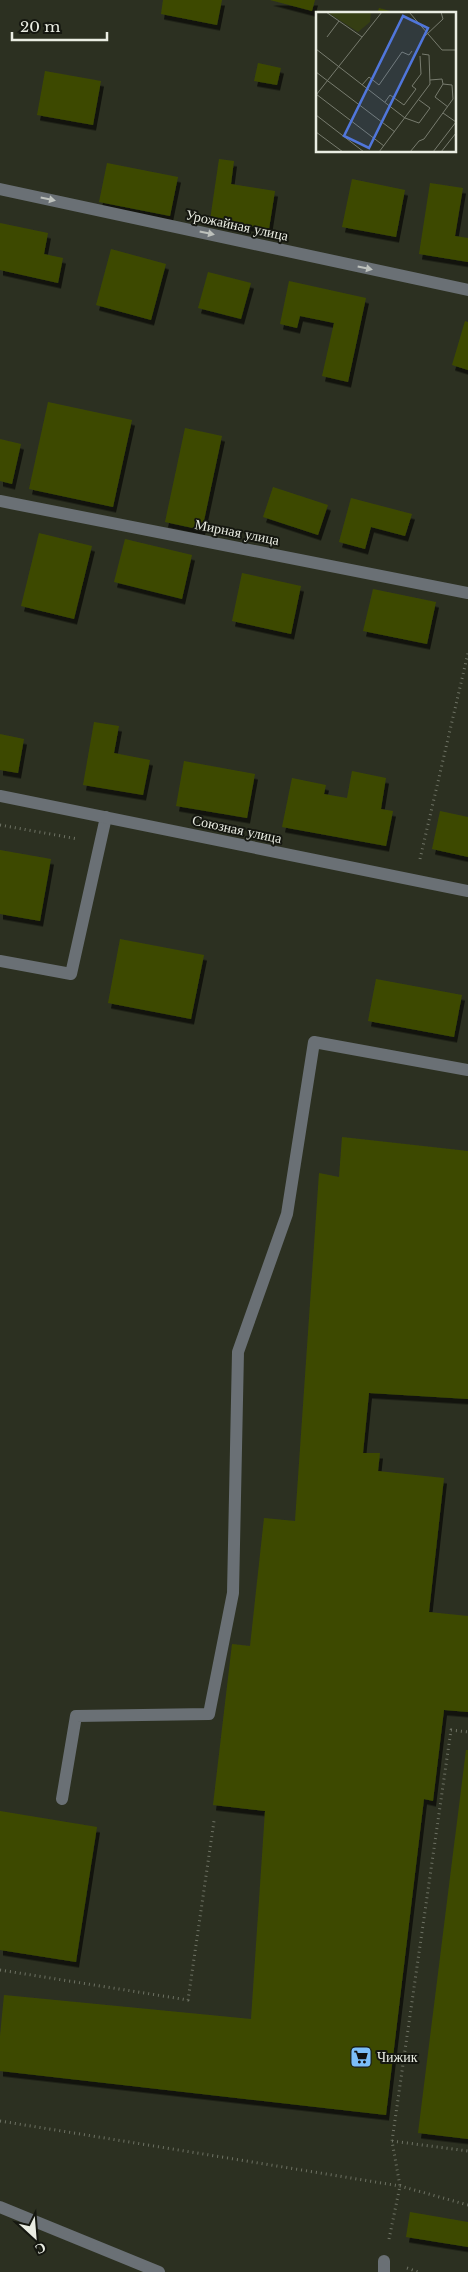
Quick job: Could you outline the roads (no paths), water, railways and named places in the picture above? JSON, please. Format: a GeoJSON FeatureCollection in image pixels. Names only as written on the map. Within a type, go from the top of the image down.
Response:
{"type":"FeatureCollection","features":[{"type":"Feature","properties":{"kind":"street","name":"Урожайная улица"},"geometry":{"type":"LineString","coordinates":[[0,189],[468,290]]}},
{"type":"Feature","properties":{"kind":"street","name":"Мирная улица"},"geometry":{"type":"LineString","coordinates":[[0,501],[468,593]]}},
{"type":"Feature","properties":{"kind":"street","name":"Союзная улица"},"geometry":{"type":"LineString","coordinates":[[0,796],[468,891]]}},
{"type":"Feature","properties":{"kind":"street"},"geometry":{"type":"LineString","coordinates":[[0,961],[71,974],[106,818]]}},
{"type":"Feature","properties":{"kind":"street"},"geometry":{"type":"LineString","coordinates":[[62,1799],[76,1716],[209,1714],[233,1593],[238,1352],[286,1214],[314,1042],[468,1070]]}},
{"type":"Feature","properties":{"kind":"street"},"geometry":{"type":"LineString","coordinates":[[0,2207],[158,2272]]}},
{"type":"Feature","properties":{"kind":"place","name":"Чижик"},"geometry":{"type":"Point","coordinates":[361,2057]}}]}
